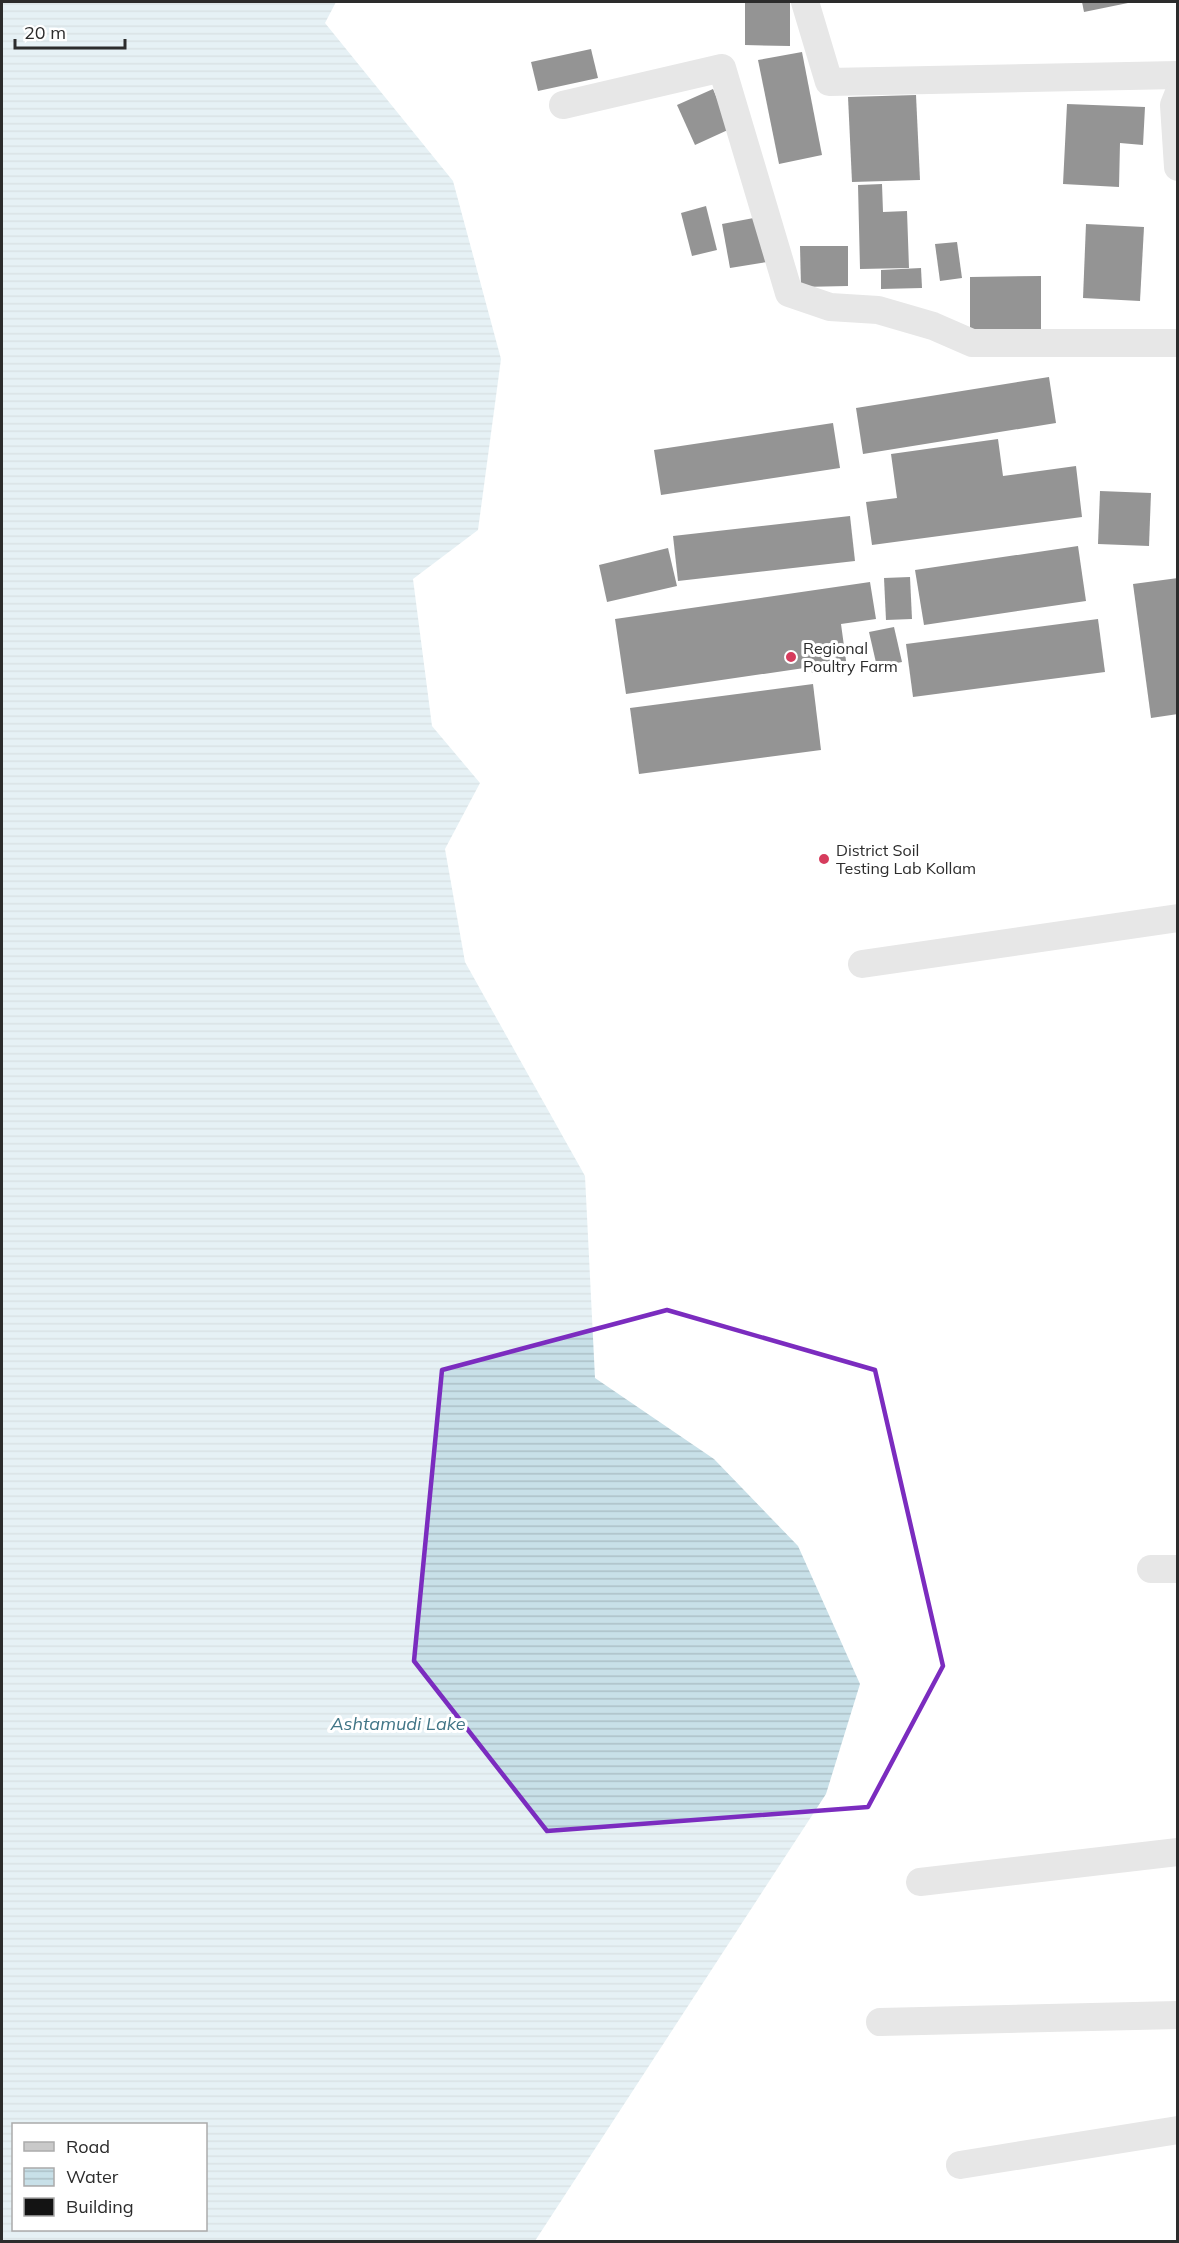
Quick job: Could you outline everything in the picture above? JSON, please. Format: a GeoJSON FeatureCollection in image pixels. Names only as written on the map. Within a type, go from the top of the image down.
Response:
{"type":"FeatureCollection","features":[{"type":"Feature","properties":{"kind":"street"},"geometry":{"type":"LineString","coordinates":[[805,2],[829,82],[1178,75]]}},
{"type":"Feature","properties":{"kind":"street"},"geometry":{"type":"LineString","coordinates":[[563,105],[722,68],[789,293],[830,307],[878,310],[933,326],[972,343],[1178,343]]}},
{"type":"Feature","properties":{"kind":"street"},"geometry":{"type":"LineString","coordinates":[[1178,95],[1174,105],[1178,168]]}},
{"type":"Feature","properties":{"kind":"street"},"geometry":{"type":"LineString","coordinates":[[862,964],[1178,918]]}},
{"type":"Feature","properties":{"kind":"street"},"geometry":{"type":"LineString","coordinates":[[920,1882],[1178,1852]]}},
{"type":"Feature","properties":{"kind":"street"},"geometry":{"type":"LineString","coordinates":[[880,2022],[1178,2015]]}},
{"type":"Feature","properties":{"kind":"street"},"geometry":{"type":"LineString","coordinates":[[960,2165],[1178,2130]]}},
{"type":"Feature","properties":{"kind":"highlighted area"},"geometry":{"type":"Polygon","coordinates":[[[667,1310],[875,1370],[943,1666],[868,1807],[547,1831],[414,1661],[442,1370],[667,1310]]]}},
{"type":"Feature","properties":{"kind":"water","name":"Ashtamudi Lake"},"geometry":{"type":"Polygon","coordinates":[[[2,2],[336,2],[325,23],[453,181],[501,359],[478,530],[413,579],[432,726],[480,783],[445,849],[465,962],[585,1176],[595,1378],[714,1459],[798,1546],[860,1684],[826,1794],[535,2241],[2,2241],[2,2]]]}},
{"type":"Feature","properties":{"kind":"building"},"geometry":{"type":"Polygon","coordinates":[[[745,2],[790,2],[790,46],[745,45],[745,2]]]}},
{"type":"Feature","properties":{"kind":"building"},"geometry":{"type":"Polygon","coordinates":[[[1082,2],[1128,2],[1128,3],[1084,12],[1082,2]]]}},
{"type":"Feature","properties":{"kind":"building"},"geometry":{"type":"Polygon","coordinates":[[[591,49],[598,78],[538,91],[531,62],[591,49]]]}},
{"type":"Feature","properties":{"kind":"building"},"geometry":{"type":"Polygon","coordinates":[[[802,52],[822,155],[779,164],[758,60],[802,52]]]}},
{"type":"Feature","properties":{"kind":"building"},"geometry":{"type":"Polygon","coordinates":[[[713,89],[730,129],[695,145],[677,105],[713,89]]]}},
{"type":"Feature","properties":{"kind":"building"},"geometry":{"type":"Polygon","coordinates":[[[916,95],[920,180],[852,182],[848,97],[916,95]]]}},
{"type":"Feature","properties":{"kind":"building"},"geometry":{"type":"Polygon","coordinates":[[[1067,104],[1145,107],[1143,145],[1120,143],[1119,187],[1063,184],[1067,104]]]}},
{"type":"Feature","properties":{"kind":"building"},"geometry":{"type":"Polygon","coordinates":[[[882,184],[883,212],[907,211],[909,268],[860,269],[858,185],[882,184]]]}},
{"type":"Feature","properties":{"kind":"building"},"geometry":{"type":"Polygon","coordinates":[[[706,206],[717,250],[692,256],[681,213],[706,206]]]}},
{"type":"Feature","properties":{"kind":"building"},"geometry":{"type":"Polygon","coordinates":[[[759,217],[767,262],[730,268],[722,224],[759,217]]]}},
{"type":"Feature","properties":{"kind":"building"},"geometry":{"type":"Polygon","coordinates":[[[1086,224],[1144,227],[1140,301],[1083,298],[1086,224]]]}},
{"type":"Feature","properties":{"kind":"building"},"geometry":{"type":"Polygon","coordinates":[[[957,242],[962,278],[940,281],[935,244],[957,242]]]}},
{"type":"Feature","properties":{"kind":"building"},"geometry":{"type":"Polygon","coordinates":[[[800,246],[848,246],[848,286],[801,287],[800,246]]]}},
{"type":"Feature","properties":{"kind":"building"},"geometry":{"type":"Polygon","coordinates":[[[921,268],[922,288],[881,289],[881,270],[921,268]]]}},
{"type":"Feature","properties":{"kind":"building"},"geometry":{"type":"Polygon","coordinates":[[[1041,276],[1041,334],[970,335],[970,277],[1041,276]]]}},
{"type":"Feature","properties":{"kind":"building"},"geometry":{"type":"Polygon","coordinates":[[[1049,377],[1056,423],[863,454],[856,408],[1049,377]]]}},
{"type":"Feature","properties":{"kind":"building"},"geometry":{"type":"Polygon","coordinates":[[[833,423],[840,468],[661,495],[654,450],[833,423]]]}},
{"type":"Feature","properties":{"kind":"building"},"geometry":{"type":"Polygon","coordinates":[[[998,439],[1003,476],[1076,466],[1082,517],[872,545],[866,502],[897,498],[891,454],[998,439]]]}},
{"type":"Feature","properties":{"kind":"building"},"geometry":{"type":"Polygon","coordinates":[[[1100,491],[1151,493],[1149,546],[1098,544],[1100,491]]]}},
{"type":"Feature","properties":{"kind":"building"},"geometry":{"type":"Polygon","coordinates":[[[850,516],[855,561],[678,581],[673,536],[850,516]]]}},
{"type":"Feature","properties":{"kind":"building"},"geometry":{"type":"Polygon","coordinates":[[[1078,546],[1086,601],[924,625],[915,570],[1078,546]]]}},
{"type":"Feature","properties":{"kind":"building"},"geometry":{"type":"Polygon","coordinates":[[[668,548],[677,586],[607,602],[599,565],[668,548]]]}},
{"type":"Feature","properties":{"kind":"building"},"geometry":{"type":"Polygon","coordinates":[[[910,577],[912,619],[886,620],[884,578],[910,577]]]}},
{"type":"Feature","properties":{"kind":"building"},"geometry":{"type":"Polygon","coordinates":[[[1178,578],[1178,714],[1151,718],[1133,584],[1178,578]]]}},
{"type":"Feature","properties":{"kind":"building"},"geometry":{"type":"Polygon","coordinates":[[[870,582],[876,619],[841,624],[847,668],[812,673],[811,667],[626,694],[615,619],[870,582]]]}},
{"type":"Feature","properties":{"kind":"building"},"geometry":{"type":"Polygon","coordinates":[[[1098,619],[1105,672],[913,697],[906,644],[1098,619]]]}},
{"type":"Feature","properties":{"kind":"building"},"geometry":{"type":"Polygon","coordinates":[[[894,627],[902,662],[877,667],[869,632],[894,627]]]}},
{"type":"Feature","properties":{"kind":"building"},"geometry":{"type":"Polygon","coordinates":[[[813,684],[821,750],[639,774],[630,708],[813,684]]]}},
{"type":"Feature","properties":{"kind":"place","name":"Regional Poultry Farm"},"geometry":{"type":"Point","coordinates":[791,657]}},
{"type":"Feature","properties":{"kind":"place","name":"District Soil Testing Lab Kollam"},"geometry":{"type":"Point","coordinates":[824,859]}}]}
